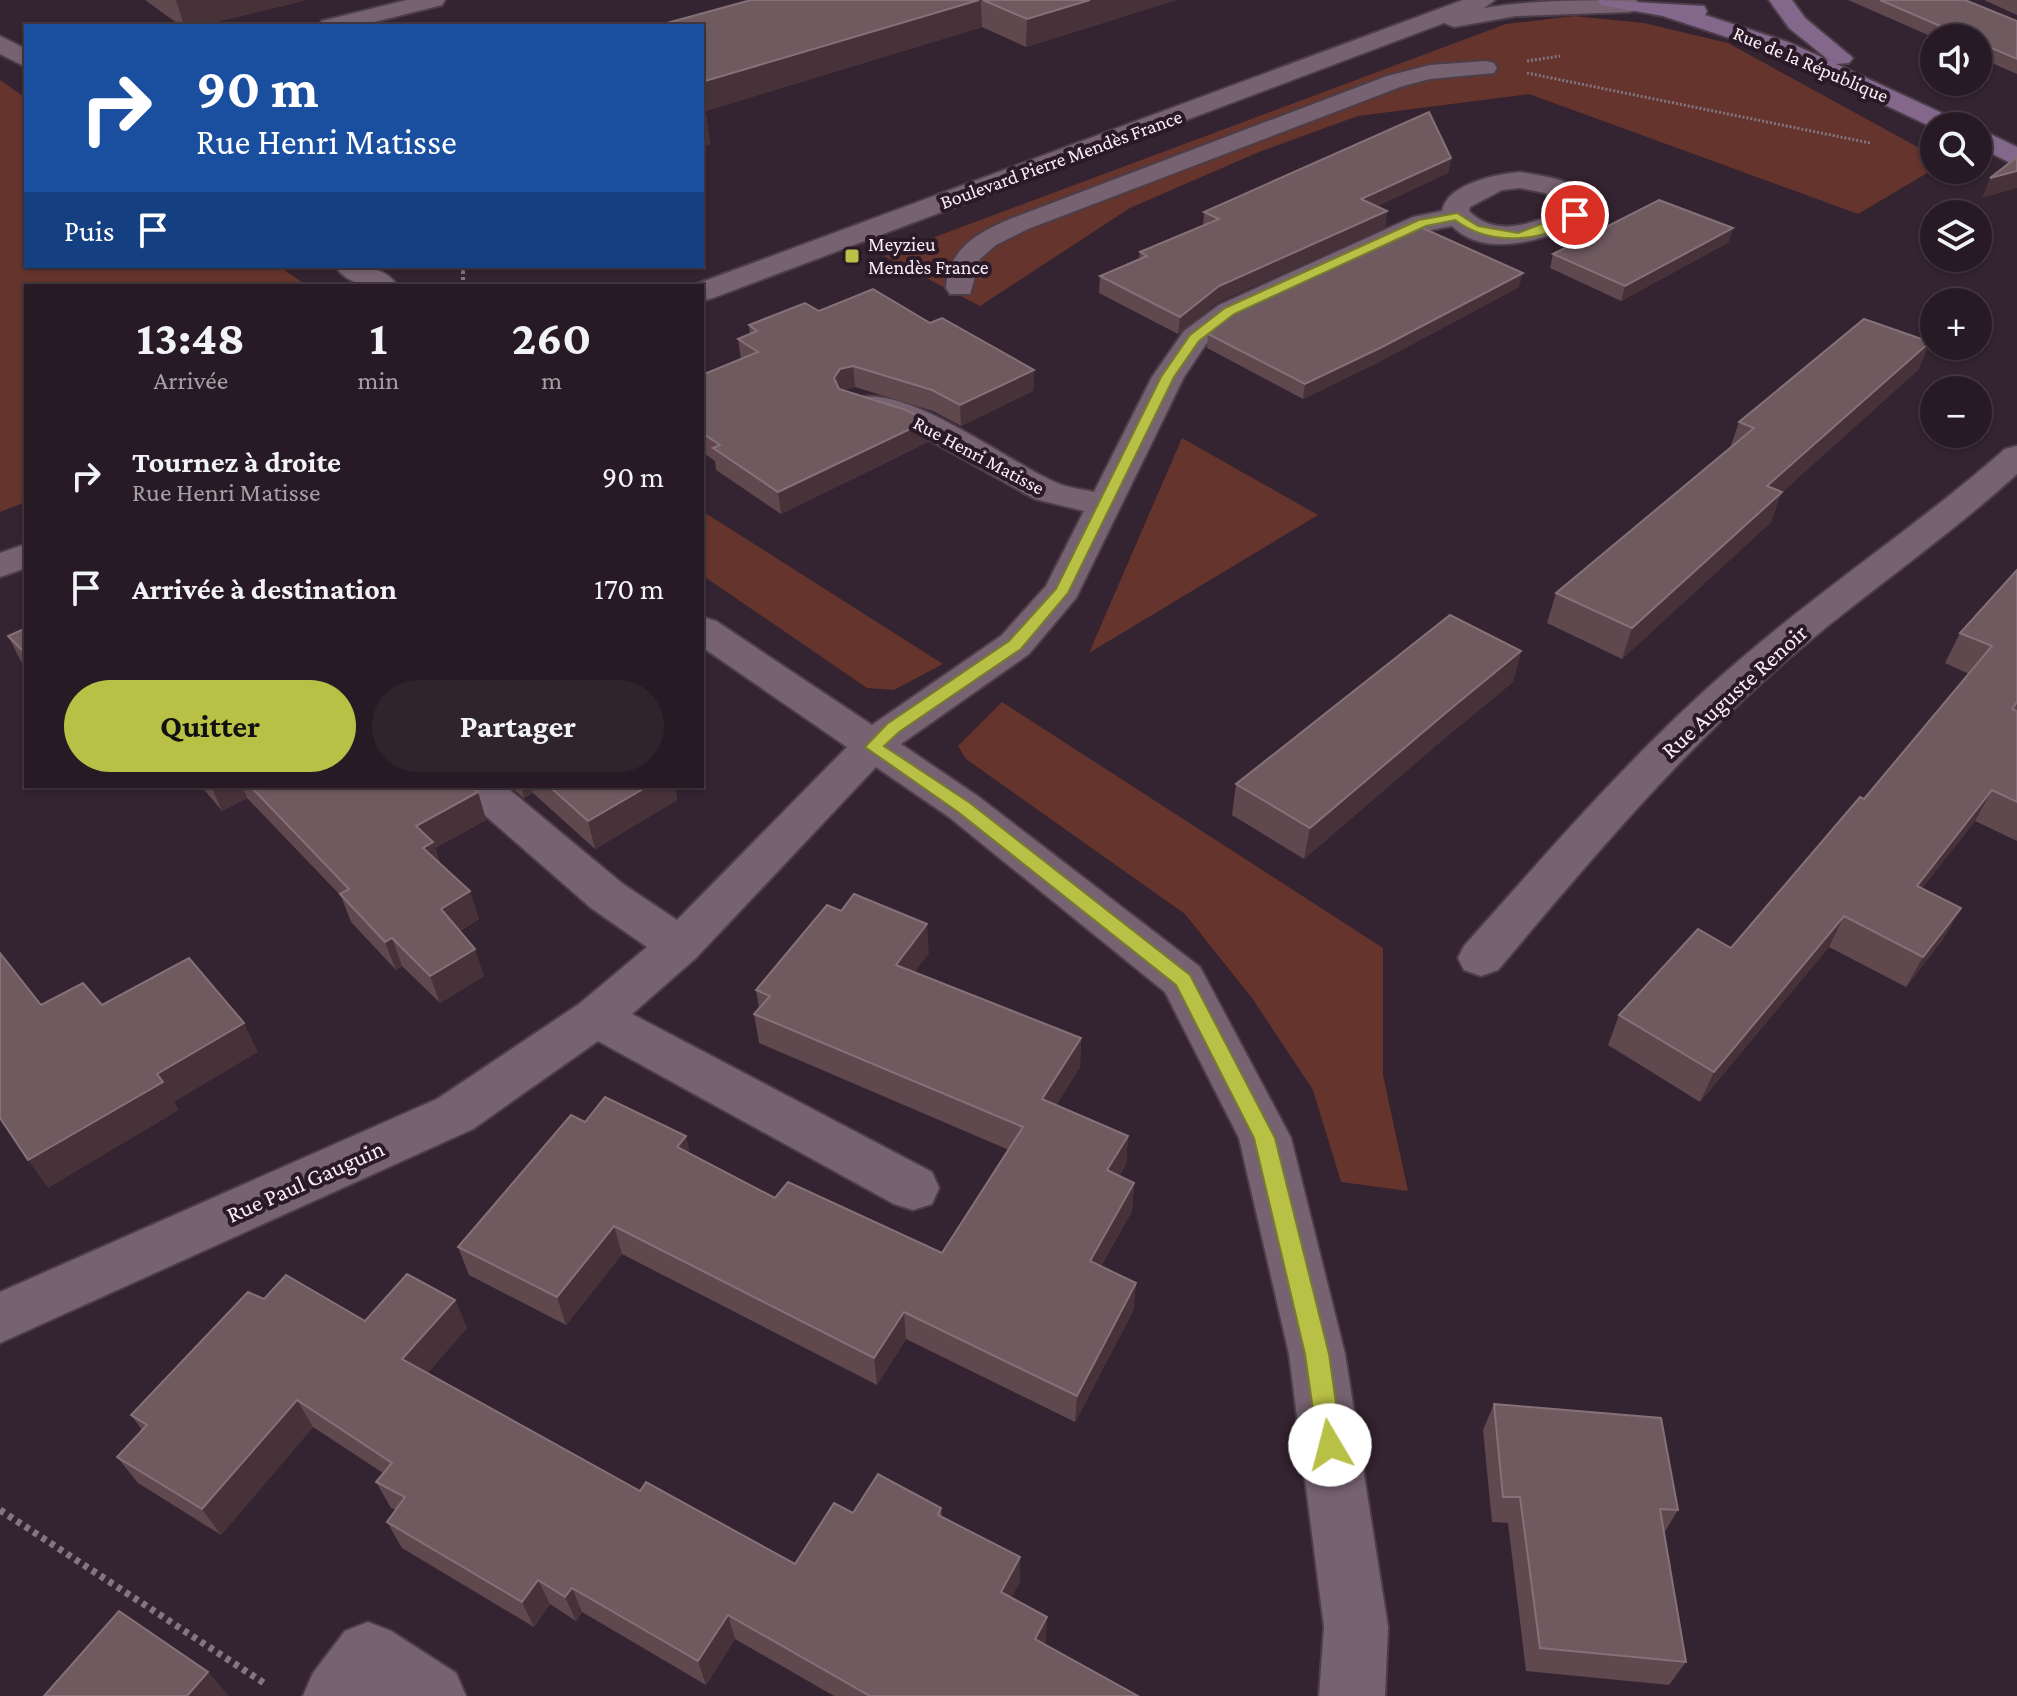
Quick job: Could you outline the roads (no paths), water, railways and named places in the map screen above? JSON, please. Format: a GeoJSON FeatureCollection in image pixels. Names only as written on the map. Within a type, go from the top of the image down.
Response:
{"type":"FeatureCollection","features":[{"type":"Feature","properties":{"kind":"main road","name":"Rue de la République"},"geometry":{"type":"LineString","coordinates":[[1780,0],[1797,23],[1824,47],[1937,112]]}},
{"type":"Feature","properties":{"kind":"main road"},"geometry":{"type":"LineString","coordinates":[[1619,3],[1669,11],[1736,7]]}},
{"type":"Feature","properties":{"kind":"main road","name":"Rue de la République"},"geometry":{"type":"LineString","coordinates":[[1669,11],[1780,47],[1920,112]]}},
{"type":"Feature","properties":{"kind":"main road"},"geometry":{"type":"LineString","coordinates":[[1992,145],[2017,158]]}},
{"type":"Feature","properties":{"kind":"street"},"geometry":{"type":"LineString","coordinates":[[338,24],[434,0]]}},
{"type":"Feature","properties":{"kind":"street","name":"Boulevard Pierre Mendès France"},"geometry":{"type":"LineString","coordinates":[[704,291],[1484,0]]}},
{"type":"Feature","properties":{"kind":"street","name":"Boulevard Pierre Mendès France"},"geometry":{"type":"LineString","coordinates":[[1420,26],[1516,9],[1619,3]]}},
{"type":"Feature","properties":{"kind":"street"},"geometry":{"type":"LineString","coordinates":[[0,43],[24,59]]}},
{"type":"Feature","properties":{"kind":"street"},"geometry":{"type":"LineString","coordinates":[[960,288],[959,274],[972,248],[1019,224],[1395,81],[1430,72],[1486,68]]}},
{"type":"Feature","properties":{"kind":"street"},"geometry":{"type":"LineString","coordinates":[[873,747],[893,728],[1015,645],[1063,590],[1168,377],[1195,338],[1230,311],[1257,298],[1423,223],[1457,216]]}},
{"type":"Feature","properties":{"kind":"street"},"geometry":{"type":"LineString","coordinates":[[353,268],[380,284]]}},
{"type":"Feature","properties":{"kind":"street","name":"Rue Henri Matisse"},"geometry":{"type":"LineString","coordinates":[[854,400],[920,421],[1047,492],[1105,505]]}},
{"type":"Feature","properties":{"kind":"street","name":"Rue Auguste Renoir"},"geometry":{"type":"LineString","coordinates":[[1481,958],[1606,813],[1680,736],[1758,665],[1868,575],[1978,492],[2017,456]]}},
{"type":"Feature","properties":{"kind":"street"},"geometry":{"type":"LineString","coordinates":[[0,566],[24,556]]}},
{"type":"Feature","properties":{"kind":"street"},"geometry":{"type":"LineString","coordinates":[[704,630],[964,807],[1183,980],[1265,1138],[1317,1354],[1356,1627],[1352,1696]]}},
{"type":"Feature","properties":{"kind":"street","name":"Rue Paul Gauguin"},"geometry":{"type":"LineString","coordinates":[[0,1318],[455,1114],[596,1017],[680,946],[873,747]]}},
{"type":"Feature","properties":{"kind":"street"},"geometry":{"type":"LineString","coordinates":[[480,788],[607,896],[680,946]]}},
{"type":"Feature","properties":{"kind":"street"},"geometry":{"type":"LineString","coordinates":[[596,1017],[913,1188]]}},
{"type":"Feature","properties":{"kind":"street"},"geometry":{"type":"LineString","coordinates":[[336,1696],[368,1654],[433,1696]]}},
{"type":"Feature","properties":{"kind":"place","name":"Meyzieu Mendès France"},"geometry":{"type":"Point","coordinates":[852,256]}}]}
